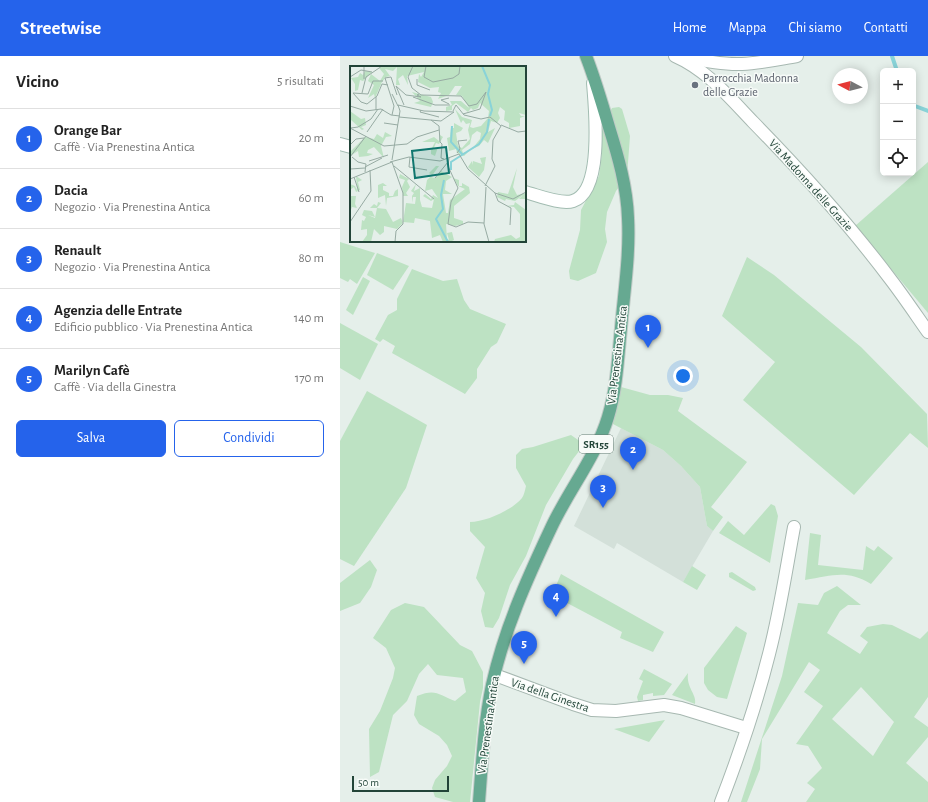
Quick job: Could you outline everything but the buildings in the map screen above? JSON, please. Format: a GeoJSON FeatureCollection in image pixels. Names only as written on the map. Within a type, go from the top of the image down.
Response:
{"type":"FeatureCollection","features":[{"type":"Feature","properties":{"kind":"main road","name":"Via Prenestina Antica"},"geometry":{"type":"LineString","coordinates":[[479,802],[486,726],[495,675],[503,644],[528,578],[554,521],[600,437],[609,416],[613,399],[628,256],[628,217],[622,176],[612,135],[586,56]]}},
{"type":"Feature","properties":{"kind":"street","name":"Via Madonna delle Grazie"},"geometry":{"type":"LineString","coordinates":[[675,56],[692,64],[708,76],[794,165],[851,230],[892,280],[928,332]]}},
{"type":"Feature","properties":{"kind":"street"},"geometry":{"type":"LineString","coordinates":[[680,56],[720,63],[741,64],[757,63],[798,56]]}},
{"type":"Feature","properties":{"kind":"street"},"geometry":{"type":"LineString","coordinates":[[526,192],[566,202],[575,200],[585,191],[592,175],[595,155],[596,121],[592,72]]}},
{"type":"Feature","properties":{"kind":"street"},"geometry":{"type":"LineString","coordinates":[[340,144],[350,147]]}},
{"type":"Feature","properties":{"kind":"street"},"geometry":{"type":"LineString","coordinates":[[721,802],[769,655],[794,527]]}},
{"type":"Feature","properties":{"kind":"street","name":"Via della Ginestra"},"geometry":{"type":"LineString","coordinates":[[495,675],[592,710],[616,711],[664,705],[681,708],[746,728]]}},
{"type":"Feature","properties":{"kind":"shaded area"},"geometry":{"type":"Polygon","coordinates":[[[621,428],[663,450],[681,466],[700,487],[707,526],[713,531],[683,582],[617,543],[614,549],[574,526],[621,428]]]}},
{"type":"Feature","properties":{"kind":"green space"},"geometry":{"type":"Polygon","coordinates":[[[619,107],[622,109],[630,136],[627,176],[616,191],[607,212],[605,229],[607,242],[596,273],[578,281],[570,279],[569,271],[580,230],[581,210],[599,176],[602,153],[600,131],[612,108],[619,107]]]}},
{"type":"Feature","properties":{"kind":"green space"},"geometry":{"type":"Polygon","coordinates":[[[928,162],[928,313],[855,226],[912,176],[916,176],[916,173],[928,162]]]}},
{"type":"Feature","properties":{"kind":"green space"},"geometry":{"type":"Polygon","coordinates":[[[340,242],[375,253],[357,284],[350,279],[348,282],[340,278],[340,242]]]}},
{"type":"Feature","properties":{"kind":"green space"},"geometry":{"type":"Polygon","coordinates":[[[377,253],[409,266],[393,290],[367,275],[377,253]]]}},
{"type":"Feature","properties":{"kind":"green space"},"geometry":{"type":"Polygon","coordinates":[[[747,257],[774,275],[861,347],[927,414],[928,448],[910,433],[854,495],[743,400],[775,362],[722,316],[747,257]]]}},
{"type":"Feature","properties":{"kind":"green space"},"geometry":{"type":"Polygon","coordinates":[[[412,269],[443,281],[457,279],[464,300],[470,309],[506,324],[497,343],[491,347],[477,369],[477,378],[465,394],[392,353],[395,346],[383,339],[380,342],[375,339],[388,315],[397,310],[397,299],[412,269]]]}},
{"type":"Feature","properties":{"kind":"green space"},"geometry":{"type":"Polygon","coordinates":[[[363,277],[370,281],[353,315],[346,310],[363,277]]]}},
{"type":"Feature","properties":{"kind":"green space"},"geometry":{"type":"Polygon","coordinates":[[[340,323],[378,344],[360,380],[340,368],[340,323]]]}},
{"type":"Feature","properties":{"kind":"green space"},"geometry":{"type":"Polygon","coordinates":[[[621,387],[650,395],[668,395],[683,398],[678,411],[747,462],[711,507],[723,517],[713,531],[707,526],[700,487],[681,466],[663,450],[611,423],[621,387]]]}},
{"type":"Feature","properties":{"kind":"green space"},"geometry":{"type":"Polygon","coordinates":[[[367,391],[427,425],[406,488],[354,566],[340,559],[340,441],[367,391]]]}},
{"type":"Feature","properties":{"kind":"green space"},"geometry":{"type":"Polygon","coordinates":[[[571,435],[581,442],[580,450],[573,459],[546,505],[526,556],[510,585],[499,618],[493,628],[485,627],[481,611],[485,593],[476,578],[485,547],[470,531],[470,522],[491,518],[512,507],[522,498],[526,486],[516,468],[516,455],[522,449],[571,435]]]}},
{"type":"Feature","properties":{"kind":"green space"},"geometry":{"type":"Polygon","coordinates":[[[771,504],[775,506],[778,516],[770,563],[719,533],[728,521],[744,535],[771,504]]]}},
{"type":"Feature","properties":{"kind":"green space"},"geometry":{"type":"Polygon","coordinates":[[[810,533],[821,535],[818,565],[863,570],[866,546],[874,551],[878,546],[893,558],[871,584],[854,576],[846,575],[805,580],[810,533]]]}},
{"type":"Feature","properties":{"kind":"green space"},"geometry":{"type":"Polygon","coordinates":[[[370,560],[377,570],[371,587],[360,603],[340,611],[340,583],[370,560]]]}},
{"type":"Feature","properties":{"kind":"green space"},"geometry":{"type":"Polygon","coordinates":[[[692,566],[706,575],[697,590],[683,582],[692,566]]]}},
{"type":"Feature","properties":{"kind":"green space"},"geometry":{"type":"Polygon","coordinates":[[[732,572],[755,587],[756,590],[753,591],[729,577],[729,573],[732,572]]]}},
{"type":"Feature","properties":{"kind":"green space"},"geometry":{"type":"Polygon","coordinates":[[[561,574],[664,632],[653,652],[620,638],[622,632],[552,595],[561,574]]]}},
{"type":"Feature","properties":{"kind":"green space"},"geometry":{"type":"Polygon","coordinates":[[[837,586],[861,605],[848,605],[840,611],[827,633],[860,654],[868,642],[860,636],[867,627],[883,624],[892,625],[920,639],[928,631],[928,697],[914,717],[928,727],[928,737],[906,763],[928,782],[928,802],[806,802],[815,789],[807,783],[822,768],[808,746],[796,744],[823,706],[804,692],[820,670],[809,662],[762,739],[760,769],[747,802],[741,802],[782,676],[798,603],[818,605],[824,593],[837,586]],[[861,687],[832,719],[873,756],[894,722],[861,687]]]}},
{"type":"Feature","properties":{"kind":"green space"},"geometry":{"type":"Polygon","coordinates":[[[405,603],[424,607],[460,645],[472,651],[483,672],[483,688],[480,702],[470,802],[453,802],[435,797],[432,788],[435,780],[447,766],[452,756],[447,745],[439,736],[419,724],[414,715],[417,696],[433,692],[455,701],[466,692],[463,678],[437,675],[428,664],[419,674],[407,701],[393,715],[379,772],[370,777],[369,729],[380,711],[393,678],[395,668],[386,648],[373,638],[391,610],[405,603]]]}},
{"type":"Feature","properties":{"kind":"green space"},"geometry":{"type":"Polygon","coordinates":[[[736,626],[747,633],[727,699],[717,697],[708,690],[704,683],[704,668],[736,626]]]}},
{"type":"Feature","properties":{"kind":"green space"},"geometry":{"type":"Polygon","coordinates":[[[644,669],[672,684],[664,695],[653,696],[653,693],[643,695],[643,700],[638,701],[637,697],[643,681],[639,679],[644,669]]]}},
{"type":"Feature","properties":{"kind":"green space"},"geometry":{"type":"Polygon","coordinates":[[[688,673],[689,683],[695,704],[672,695],[688,673]]]}},
{"type":"Feature","properties":{"kind":"green space"},"geometry":{"type":"Polygon","coordinates":[[[665,720],[649,742],[614,729],[665,720]]]}},
{"type":"Feature","properties":{"kind":"waterway"},"geometry":{"type":"LineString","coordinates":[[892,56],[896,68]]}},
{"type":"Feature","properties":{"kind":"waterway"},"geometry":{"type":"LineString","coordinates":[[916,106],[928,111]]}},
{"type":"Feature","properties":{"kind":"place","name":"Parrocchia Madonna delle Grazie"},"geometry":{"type":"Point","coordinates":[695,85]}},
{"type":"Feature","properties":{"kind":"place","name":"Orange Bar"},"geometry":{"type":"Point","coordinates":[648,348]}},
{"type":"Feature","properties":{"kind":"place","name":"Dacia"},"geometry":{"type":"Point","coordinates":[633,470]}},
{"type":"Feature","properties":{"kind":"place","name":"Renault"},"geometry":{"type":"Point","coordinates":[603,508]}},
{"type":"Feature","properties":{"kind":"place","name":"Agenzia delle Entrate"},"geometry":{"type":"Point","coordinates":[556,617]}},
{"type":"Feature","properties":{"kind":"place","name":"Marilyn Cafè"},"geometry":{"type":"Point","coordinates":[524,664]}}]}
